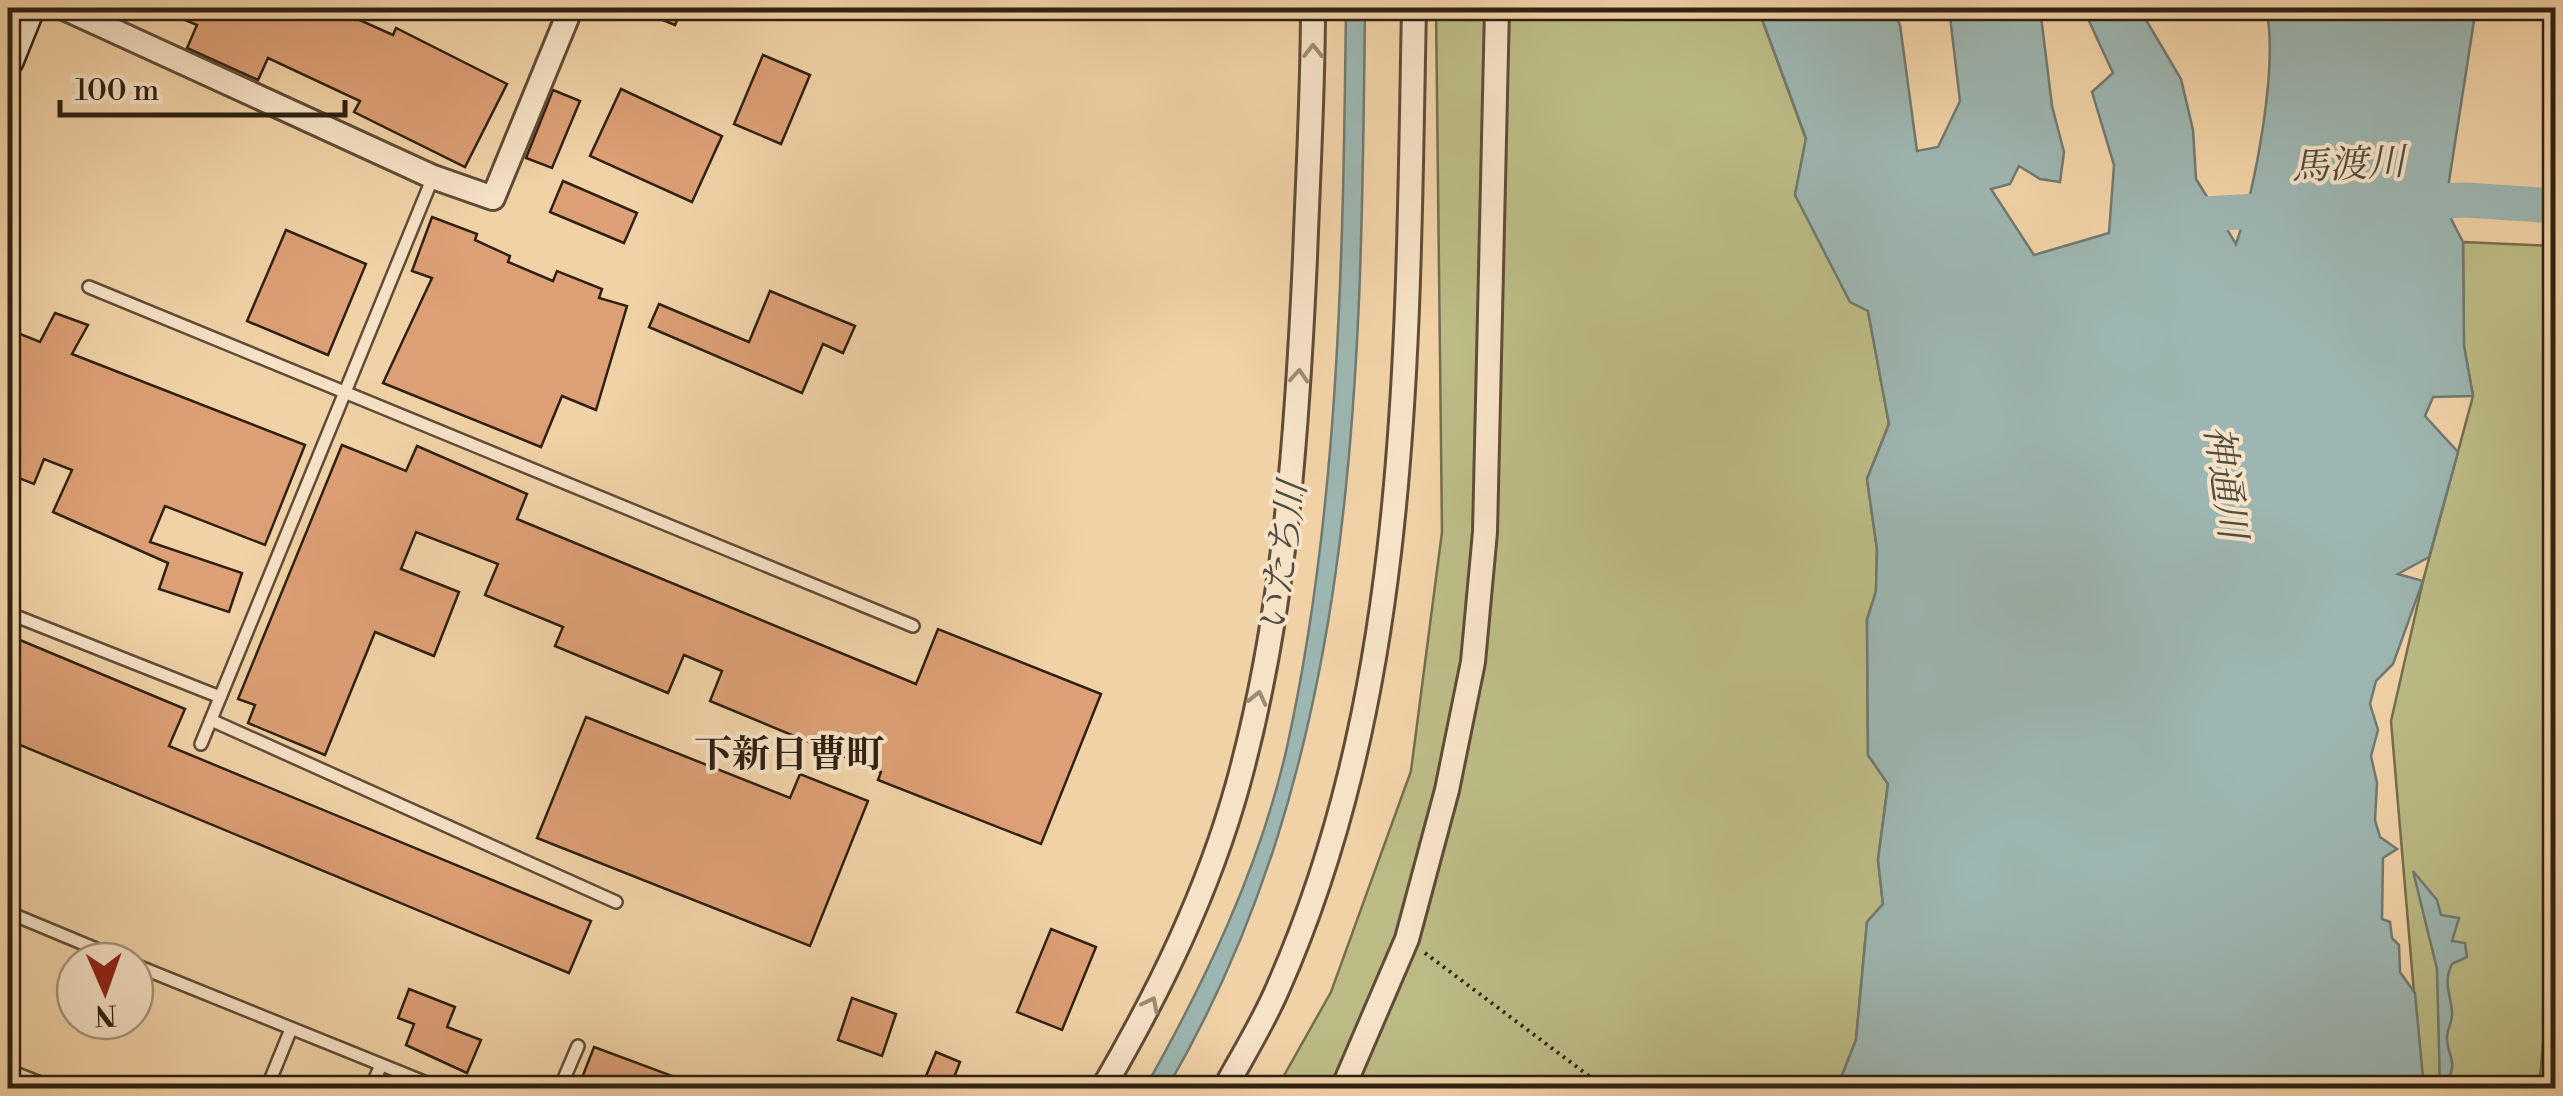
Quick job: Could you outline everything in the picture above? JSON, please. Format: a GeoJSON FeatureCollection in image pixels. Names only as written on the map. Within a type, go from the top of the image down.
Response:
{"type":"FeatureCollection","features":[{"type":"Feature","properties":{"kind":"street"},"geometry":{"type":"LineString","coordinates":[[8,60],[30,8]]}},
{"type":"Feature","properties":{"kind":"street"},"geometry":{"type":"LineString","coordinates":[[64,8],[434,177],[493,198],[572,8]]}},
{"type":"Feature","properties":{"kind":"street"},"geometry":{"type":"LineString","coordinates":[[1103,1088],[1182,940],[1237,787],[1261,687],[1291,488],[1301,342],[1313,8]]}},
{"type":"Feature","properties":{"kind":"street"},"geometry":{"type":"LineString","coordinates":[[1225,1088],[1277,990],[1302,926],[1344,790],[1375,660],[1390,554],[1403,363],[1414,8]]}},
{"type":"Feature","properties":{"kind":"street"},"geometry":{"type":"LineString","coordinates":[[1344,1088],[1407,939],[1448,790],[1473,662],[1484,532],[1498,8]]}},
{"type":"Feature","properties":{"kind":"lane"},"geometry":{"type":"LineString","coordinates":[[201,744],[434,177]]}},
{"type":"Feature","properties":{"kind":"lane"},"geometry":{"type":"LineString","coordinates":[[89,287],[914,626]]}},
{"type":"Feature","properties":{"kind":"lane"},"geometry":{"type":"LineString","coordinates":[[8,613],[220,697]]}},
{"type":"Feature","properties":{"kind":"lane"},"geometry":{"type":"LineString","coordinates":[[210,720],[616,902]]}},
{"type":"Feature","properties":{"kind":"lane"},"geometry":{"type":"LineString","coordinates":[[9,918],[71,941]]}},
{"type":"Feature","properties":{"kind":"lane"},"geometry":{"type":"LineString","coordinates":[[155,973],[439,1088]]}},
{"type":"Feature","properties":{"kind":"lane"},"geometry":{"type":"LineString","coordinates":[[267,1088],[291,1030]]}},
{"type":"Feature","properties":{"kind":"lane"},"geometry":{"type":"LineString","coordinates":[[560,1088],[578,1046]]}},
{"type":"Feature","properties":{"kind":"lane"},"geometry":{"type":"LineString","coordinates":[[371,1088],[380,1066]]}},
{"type":"Feature","properties":{"kind":"lane"},"geometry":{"type":"LineString","coordinates":[[8,1073],[54,1088]]}},
{"type":"Feature","properties":{"kind":"path"},"geometry":{"type":"LineString","coordinates":[[1407,939],[1605,1088]]}},
{"type":"Feature","properties":{"kind":"shaded area"},"geometry":{"type":"Polygon","coordinates":[[[1436,8],[1758,8],[1806,139],[1795,195],[1868,311],[1889,424],[1867,479],[1877,549],[1876,591],[1867,620],[1868,755],[1888,784],[1878,860],[1883,904],[1867,922],[1856,1040],[1837,1088],[1277,1088],[1331,992],[1411,771],[1442,532],[1436,8]]]}},
{"type":"Feature","properties":{"kind":"shaded area"},"geometry":{"type":"Polygon","coordinates":[[[2463,242],[2555,246],[2556,899],[2539,1088],[2422,1088],[2391,721],[2423,581],[2473,396],[2464,346],[2463,242]]]}},
{"type":"Feature","properties":{"kind":"water","name":"いたち川"},"geometry":{"type":"Polygon","coordinates":[[[1346,8],[1365,8],[1360,287],[1337,564],[1313,700],[1279,833],[1231,962],[1167,1088],[1145,1088],[1189,1007],[1246,880],[1276,792],[1305,656],[1328,472],[1335,379],[1346,8]]]}},
{"type":"Feature","properties":{"kind":"water","name":"神通川"},"geometry":{"type":"Polygon","coordinates":[[[1758,8],[1891,8],[1900,25],[1917,151],[1938,147],[1960,101],[1949,8],[2040,8],[2052,106],[2064,152],[2060,182],[2040,179],[2019,166],[2010,184],[1991,189],[2034,255],[2109,233],[2114,165],[2092,92],[2113,73],[2083,8],[2139,8],[2181,79],[2193,130],[2196,179],[2236,244],[2251,192],[2263,126],[2269,61],[2266,8],[2476,8],[2445,207],[2463,242],[2464,346],[2473,396],[2433,397],[2425,416],[2458,452],[2429,557],[2398,574],[2423,581],[2393,664],[2376,681],[2370,704],[2378,730],[2371,756],[2377,783],[2375,820],[2380,837],[2397,849],[2383,858],[2382,919],[2390,922],[2392,938],[2399,945],[2400,972],[2415,993],[2424,1088],[1837,1088],[1856,1040],[1867,922],[1883,904],[1878,860],[1888,784],[1868,755],[1867,620],[1876,591],[1877,549],[1867,479],[1889,424],[1868,311],[1850,302],[1795,195],[1806,138],[1758,8]]]}},
{"type":"Feature","properties":{"kind":"water"},"geometry":{"type":"Polygon","coordinates":[[[2413,871],[2437,900],[2441,915],[2459,918],[2452,941],[2465,943],[2467,957],[2452,964],[2448,977],[2452,1015],[2447,1043],[2452,1064],[2448,1088],[2440,1088],[2437,969],[2413,871]]]}},
{"type":"Feature","properties":{"kind":"building"},"geometry":{"type":"Polygon","coordinates":[[[188,8],[333,8],[393,35],[396,28],[507,84],[465,167],[354,112],[360,101],[268,58],[258,80],[187,48],[197,25],[183,19],[188,8]]]}},
{"type":"Feature","properties":{"kind":"building"},"geometry":{"type":"Polygon","coordinates":[[[634,8],[682,8],[675,25],[634,8]]]}},
{"type":"Feature","properties":{"kind":"building"},"geometry":{"type":"Polygon","coordinates":[[[763,55],[810,75],[781,144],[734,124],[763,55]]]}},
{"type":"Feature","properties":{"kind":"building"},"geometry":{"type":"Polygon","coordinates":[[[621,89],[722,136],[692,202],[590,156],[621,89]]]}},
{"type":"Feature","properties":{"kind":"building"},"geometry":{"type":"Polygon","coordinates":[[[553,90],[580,101],[552,168],[526,158],[553,90]]]}},
{"type":"Feature","properties":{"kind":"building"},"geometry":{"type":"Polygon","coordinates":[[[563,181],[637,213],[624,243],[550,212],[563,181]]]}},
{"type":"Feature","properties":{"kind":"building"},"geometry":{"type":"Polygon","coordinates":[[[432,217],[477,234],[475,240],[510,256],[508,262],[553,281],[557,271],[602,289],[599,298],[627,306],[596,410],[562,396],[541,447],[383,383],[432,278],[412,271],[432,217]]]}},
{"type":"Feature","properties":{"kind":"building"},"geometry":{"type":"Polygon","coordinates":[[[286,230],[366,264],[328,355],[247,321],[286,230]]]}},
{"type":"Feature","properties":{"kind":"building"},"geometry":{"type":"Polygon","coordinates":[[[770,291],[855,326],[843,353],[823,344],[802,393],[649,327],[659,304],[749,342],[770,291]]]}},
{"type":"Feature","properties":{"kind":"building"},"geometry":{"type":"Polygon","coordinates":[[[55,313],[88,325],[72,354],[305,445],[265,545],[165,506],[150,542],[242,573],[229,612],[159,589],[168,563],[53,512],[72,470],[44,459],[34,484],[8,474],[8,329],[40,342],[55,313]]]}},
{"type":"Feature","properties":{"kind":"building"},"geometry":{"type":"Polygon","coordinates":[[[342,445],[406,471],[417,446],[527,494],[517,519],[916,684],[938,629],[1101,694],[1041,844],[878,780],[881,772],[710,701],[722,671],[684,655],[668,693],[555,646],[563,627],[485,595],[498,564],[416,532],[401,569],[459,592],[434,656],[375,632],[325,755],[248,723],[255,705],[238,699],[342,445]]]}},
{"type":"Feature","properties":{"kind":"building"},"geometry":{"type":"Polygon","coordinates":[[[8,635],[185,709],[169,746],[591,921],[569,973],[8,740],[8,635]]]}},
{"type":"Feature","properties":{"kind":"building"},"geometry":{"type":"Polygon","coordinates":[[[586,717],[790,798],[800,774],[868,801],[810,946],[537,838],[586,717]]]}},
{"type":"Feature","properties":{"kind":"building"},"geometry":{"type":"Polygon","coordinates":[[[1051,929],[1096,947],[1062,1030],[1017,1012],[1051,929]]]}},
{"type":"Feature","properties":{"kind":"building"},"geometry":{"type":"Polygon","coordinates":[[[409,989],[455,1007],[447,1027],[481,1040],[467,1073],[406,1045],[414,1024],[398,1018],[409,989]]]}},
{"type":"Feature","properties":{"kind":"building"},"geometry":{"type":"Polygon","coordinates":[[[852,998],[896,1014],[882,1056],[838,1040],[852,998]]]}},
{"type":"Feature","properties":{"kind":"building"},"geometry":{"type":"Polygon","coordinates":[[[594,1047],[702,1088],[645,1088],[631,1083],[629,1088],[578,1088],[594,1047]]]}},
{"type":"Feature","properties":{"kind":"building"},"geometry":{"type":"Polygon","coordinates":[[[936,1052],[960,1062],[950,1088],[921,1088],[936,1052]]]}},
{"type":"Feature","properties":{"kind":"waterway","name":"馬渡川"},"geometry":{"type":"LineString","coordinates":[[2400,203],[2465,200],[2556,206]]}},
{"type":"Feature","properties":{"kind":"waterway","name":"馬渡川"},"geometry":{"type":"LineString","coordinates":[[2170,216],[2293,209]]}},
{"type":"Feature","properties":{"kind":"district","name":"下新日曹町"},"geometry":{"type":"Point","coordinates":[789,754]}}]}
